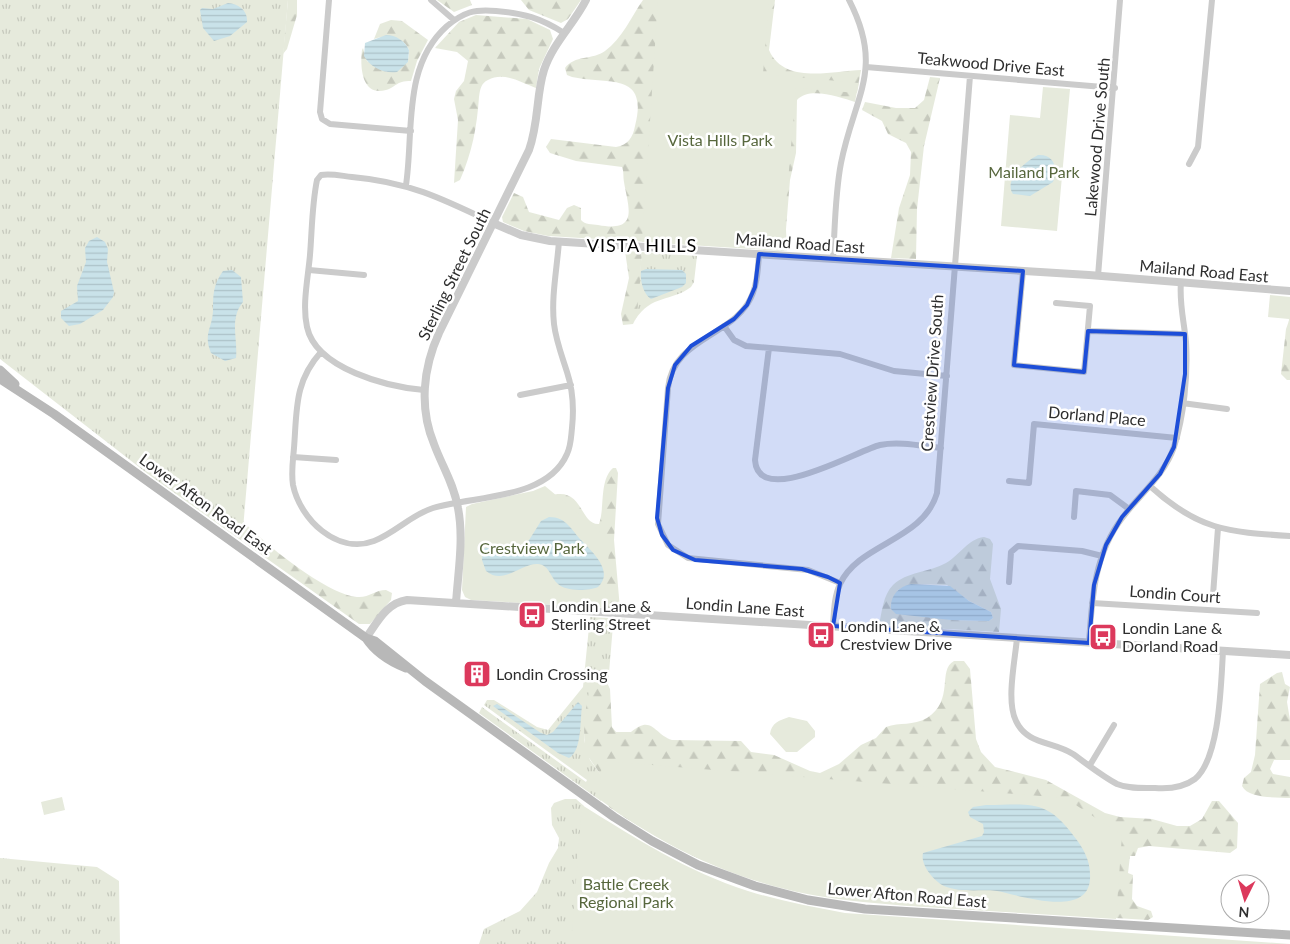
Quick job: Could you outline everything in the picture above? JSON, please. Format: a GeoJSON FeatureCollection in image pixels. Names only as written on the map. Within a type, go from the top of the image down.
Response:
{"type":"FeatureCollection","features":[{"type":"Feature","properties":{"kind":"main road","name":"Lower Afton Road East"},"geometry":{"type":"LineString","coordinates":[[0,370],[29,395],[366,638],[371,646],[396,664],[408,669],[614,817],[652,841],[719,873],[772,891],[826,904],[865,909],[1290,935]]}},
{"type":"Feature","properties":{"kind":"main road","name":"Lower Afton Road East"},"geometry":{"type":"LineString","coordinates":[[0,379],[29,395]]}},
{"type":"Feature","properties":{"kind":"street"},"geometry":{"type":"LineString","coordinates":[[330,0],[320,110],[321,118],[330,124],[411,131]]}},
{"type":"Feature","properties":{"kind":"street"},"geometry":{"type":"LineString","coordinates":[[431,0],[454,20]]}},
{"type":"Feature","properties":{"kind":"street","name":"Sterling Street South"},"geometry":{"type":"LineString","coordinates":[[456,603],[460,532],[457,502],[450,477],[430,434],[425,411],[424,390],[434,343],[529,150],[537,124],[544,70],[564,33],[586,0]]}},
{"type":"Feature","properties":{"kind":"street"},"geometry":{"type":"LineString","coordinates":[[832,259],[840,168],[860,101],[866,67],[864,35],[849,0]]}},
{"type":"Feature","properties":{"kind":"street","name":"Lakewood Drive South"},"geometry":{"type":"LineString","coordinates":[[1098,276],[1120,0]]}},
{"type":"Feature","properties":{"kind":"street"},"geometry":{"type":"LineString","coordinates":[[1189,164],[1198,147],[1212,0]]}},
{"type":"Feature","properties":{"kind":"street"},"geometry":{"type":"LineString","coordinates":[[406,185],[415,84],[420,66],[436,37],[464,13],[475,10],[520,13],[542,20],[564,33]]}},
{"type":"Feature","properties":{"kind":"street","name":"Teakwood Drive East"},"geometry":{"type":"LineString","coordinates":[[866,67],[1114,88]]}},
{"type":"Feature","properties":{"kind":"street","name":"Crestview Drive South"},"geometry":{"type":"LineString","coordinates":[[840,583],[858,563],[914,526],[927,514],[936,493],[970,76]]}},
{"type":"Feature","properties":{"kind":"street","name":"Mailand Road East"},"geometry":{"type":"LineString","coordinates":[[309,270],[316,186],[320,176],[325,174],[368,178],[406,185],[442,198],[526,237],[559,241],[1098,276],[1290,292]]}},
{"type":"Feature","properties":{"kind":"street"},"geometry":{"type":"LineString","coordinates":[[321,352],[308,368],[300,387],[293,457],[293,484],[302,508],[318,527],[343,542],[357,544],[374,541],[421,512],[457,502],[534,486],[555,472],[564,461],[570,444],[573,411],[571,385],[557,344],[554,322],[559,241]]}},
{"type":"Feature","properties":{"kind":"street"},"geometry":{"type":"LineString","coordinates":[[759,254],[755,282],[749,301],[724,326],[688,349],[677,362],[671,375],[658,512],[661,532],[673,550],[692,559],[805,569],[840,583],[833,626]]}},
{"type":"Feature","properties":{"kind":"street"},"geometry":{"type":"LineString","coordinates":[[364,274],[309,270],[306,322],[310,336],[321,352],[338,364],[380,382],[424,390]]}},
{"type":"Feature","properties":{"kind":"street"},"geometry":{"type":"LineString","coordinates":[[1023,271],[1014,365],[1084,372],[1090,306],[1056,303]]}},
{"type":"Feature","properties":{"kind":"street"},"geometry":{"type":"LineString","coordinates":[[1089,642],[1095,580],[1112,532],[1168,461],[1176,438],[1186,363],[1185,334],[1180,305],[1181,282]]}},
{"type":"Feature","properties":{"kind":"street"},"geometry":{"type":"LineString","coordinates":[[724,326],[738,343],[769,348],[840,354],[894,371],[947,376]]}},
{"type":"Feature","properties":{"kind":"street"},"geometry":{"type":"LineString","coordinates":[[1088,331],[1185,334]]}},
{"type":"Feature","properties":{"kind":"street"},"geometry":{"type":"LineString","coordinates":[[769,348],[755,460],[757,468],[763,475],[781,478],[799,477],[883,444],[941,448]]}},
{"type":"Feature","properties":{"kind":"street"},"geometry":{"type":"LineString","coordinates":[[520,395],[571,385]]}},
{"type":"Feature","properties":{"kind":"street"},"geometry":{"type":"LineString","coordinates":[[1182,403],[1227,409]]}},
{"type":"Feature","properties":{"kind":"street","name":"Dorland Place"},"geometry":{"type":"LineString","coordinates":[[1009,481],[1029,483],[1034,424],[1176,438]]}},
{"type":"Feature","properties":{"kind":"street"},"geometry":{"type":"LineString","coordinates":[[293,457],[336,460]]}},
{"type":"Feature","properties":{"kind":"street"},"geometry":{"type":"LineString","coordinates":[[1150,486],[1184,514],[1218,528],[1241,533],[1290,536]]}},
{"type":"Feature","properties":{"kind":"street"},"geometry":{"type":"LineString","coordinates":[[1074,517],[1076,491],[1110,495],[1129,509]]}},
{"type":"Feature","properties":{"kind":"street"},"geometry":{"type":"LineString","coordinates":[[1213,595],[1218,528]]}},
{"type":"Feature","properties":{"kind":"street"},"geometry":{"type":"LineString","coordinates":[[1009,582],[1012,552],[1018,546],[1082,551],[1102,556]]}},
{"type":"Feature","properties":{"kind":"street","name":"Londin Lane East"},"geometry":{"type":"LineString","coordinates":[[366,638],[387,610],[398,602],[407,600],[1290,655]]}},
{"type":"Feature","properties":{"kind":"street","name":"Londin Court"},"geometry":{"type":"LineString","coordinates":[[1092,603],[1257,613]]}},
{"type":"Feature","properties":{"kind":"street"},"geometry":{"type":"LineString","coordinates":[[1017,638],[1011,702],[1018,725],[1033,740],[1068,751],[1115,782],[1129,787],[1174,787],[1186,784],[1196,778],[1206,765],[1219,708],[1223,651]]}},
{"type":"Feature","properties":{"kind":"street"},"geometry":{"type":"LineString","coordinates":[[1090,765],[1114,725]]}},
{"type":"Feature","properties":{"kind":"highlighted area"},"geometry":{"type":"Polygon","coordinates":[[[759,254],[1023,271],[1014,365],[1084,372],[1088,331],[1185,334],[1185,374],[1174,447],[1160,474],[1122,517],[1106,545],[1094,585],[1089,643],[833,626],[840,583],[828,577],[802,569],[695,560],[673,550],[662,535],[657,518],[668,388],[675,365],[691,346],[734,319],[747,305],[755,287],[759,254]]]}},
{"type":"Feature","properties":{"kind":"green space"},"geometry":{"type":"Polygon","coordinates":[[[0,0],[288,0],[242,541],[148,474],[0,359],[0,0]]]}},
{"type":"Feature","properties":{"kind":"green space"},"geometry":{"type":"Polygon","coordinates":[[[288,0],[297,0],[297,15],[287,49],[283,54],[288,0]]]}},
{"type":"Feature","properties":{"kind":"green space"},"geometry":{"type":"Polygon","coordinates":[[[437,0],[470,0],[472,5],[454,12],[437,0]]]}},
{"type":"Feature","properties":{"kind":"green space"},"geometry":{"type":"Polygon","coordinates":[[[521,0],[581,0],[568,19],[561,23],[529,10],[521,0]]]}},
{"type":"Feature","properties":{"kind":"green space","name":"Vista Hills Park"},"geometry":{"type":"Polygon","coordinates":[[[643,0],[775,0],[769,50],[776,61],[786,68],[810,74],[861,70],[855,102],[833,95],[817,93],[802,96],[797,100],[796,153],[790,180],[786,229],[787,251],[768,250],[767,215],[647,242],[548,236],[524,231],[503,222],[502,217],[514,193],[523,197],[529,212],[559,220],[567,208],[574,205],[581,208],[581,220],[587,224],[611,226],[626,222],[629,209],[622,167],[576,161],[550,153],[546,147],[551,139],[616,147],[627,142],[631,137],[638,108],[636,96],[631,88],[622,84],[572,77],[567,75],[565,68],[573,61],[595,56],[611,46],[643,0]]]}},
{"type":"Feature","properties":{"kind":"green space","name":"Vista Hills Park"},"geometry":{"type":"Polygon","coordinates":[[[658,0],[769,0],[763,74],[859,83],[857,93],[796,88],[782,251],[642,242],[658,0]]]}},
{"type":"Feature","properties":{"kind":"green space"},"geometry":{"type":"Polygon","coordinates":[[[476,15],[527,19],[550,30],[553,39],[539,69],[536,88],[507,77],[494,78],[482,85],[471,150],[460,180],[454,183],[458,120],[454,99],[456,91],[464,81],[468,61],[457,52],[435,48],[459,22],[476,15]]]}},
{"type":"Feature","properties":{"kind":"green space"},"geometry":{"type":"Polygon","coordinates":[[[391,20],[402,21],[428,40],[417,61],[411,81],[402,82],[390,89],[378,91],[371,89],[364,78],[361,64],[363,48],[367,61],[387,72],[408,62],[409,50],[399,39],[384,37],[374,39],[380,24],[391,20]]]}},
{"type":"Feature","properties":{"kind":"green space"},"geometry":{"type":"Polygon","coordinates":[[[930,77],[940,78],[924,146],[917,209],[916,259],[891,258],[899,208],[910,175],[911,152],[906,143],[888,134],[882,121],[862,110],[865,102],[896,108],[915,108],[924,100],[930,77]]]}},
{"type":"Feature","properties":{"kind":"green space","name":"Mailand Park"},"geometry":{"type":"Polygon","coordinates":[[[1043,87],[1070,89],[1057,231],[1001,226],[1010,115],[1040,118],[1043,87]]]}},
{"type":"Feature","properties":{"kind":"green space"},"geometry":{"type":"Polygon","coordinates":[[[625,251],[642,252],[637,316],[633,324],[623,325],[621,314],[629,278],[625,251]]]}},
{"type":"Feature","properties":{"kind":"green space"},"geometry":{"type":"Polygon","coordinates":[[[642,252],[697,256],[694,282],[691,287],[684,292],[648,306],[635,320],[642,252]]]}},
{"type":"Feature","properties":{"kind":"green space"},"geometry":{"type":"Polygon","coordinates":[[[1270,295],[1290,297],[1290,365],[1285,365],[1289,319],[1268,317],[1270,295]]]}},
{"type":"Feature","properties":{"kind":"green space"},"geometry":{"type":"Polygon","coordinates":[[[1290,318],[1290,380],[1287,380],[1281,374],[1286,329],[1290,318]]]}},
{"type":"Feature","properties":{"kind":"green space"},"geometry":{"type":"Polygon","coordinates":[[[613,468],[616,468],[618,473],[614,540],[620,609],[597,607],[549,496],[560,494],[569,496],[575,500],[593,523],[599,524],[604,487],[613,468]]]}},
{"type":"Feature","properties":{"kind":"green space","name":"Crestview Park"},"geometry":{"type":"Polygon","coordinates":[[[545,486],[610,540],[604,608],[471,600],[465,597],[462,590],[466,507],[472,504],[533,491],[545,486]]]}},
{"type":"Feature","properties":{"kind":"green space"},"geometry":{"type":"Polygon","coordinates":[[[243,521],[265,542],[313,578],[345,594],[357,597],[386,590],[392,593],[391,600],[370,624],[359,624],[242,541],[243,521]]]}},
{"type":"Feature","properties":{"kind":"green space"},"geometry":{"type":"Polygon","coordinates":[[[978,538],[990,539],[993,544],[990,579],[1001,609],[999,632],[879,625],[885,599],[893,585],[905,577],[946,563],[978,538]],[[911,584],[898,590],[891,605],[951,620],[989,621],[993,618],[991,612],[969,601],[947,585],[911,584]]]}},
{"type":"Feature","properties":{"kind":"green space"},"geometry":{"type":"Polygon","coordinates":[[[590,617],[627,619],[615,622],[613,625],[608,685],[602,671],[596,671],[586,713],[584,740],[590,760],[601,775],[601,801],[479,713],[482,707],[586,782],[587,780],[484,705],[487,700],[494,700],[537,727],[548,730],[583,687],[590,617]]]}},
{"type":"Feature","properties":{"kind":"green space"},"geometry":{"type":"Polygon","coordinates":[[[954,661],[964,661],[970,669],[976,739],[981,752],[995,767],[1046,780],[1105,813],[1120,817],[1152,819],[1177,826],[1190,826],[1202,819],[1212,801],[1219,801],[1238,823],[1237,848],[1230,853],[1149,846],[1138,848],[1135,856],[1130,856],[1128,873],[1133,875],[1132,899],[1137,906],[1151,911],[1153,917],[1148,920],[898,905],[704,861],[656,836],[609,807],[601,777],[586,751],[584,733],[590,688],[596,671],[601,670],[610,689],[612,727],[616,732],[631,732],[638,727],[648,725],[672,740],[741,741],[751,752],[774,755],[810,771],[820,773],[839,764],[861,745],[876,738],[886,727],[917,722],[927,718],[936,711],[941,703],[949,665],[954,661]]]}},
{"type":"Feature","properties":{"kind":"green space"},"geometry":{"type":"Polygon","coordinates":[[[1282,672],[1285,684],[1290,687],[1287,702],[1290,720],[1290,760],[1274,760],[1270,769],[1273,774],[1290,777],[1290,798],[1256,795],[1245,790],[1242,786],[1244,778],[1251,772],[1255,755],[1260,684],[1277,673],[1282,672]]]}},
{"type":"Feature","properties":{"kind":"green space"},"geometry":{"type":"Polygon","coordinates":[[[789,717],[807,721],[815,731],[815,737],[797,752],[786,752],[770,734],[774,725],[789,717]]]}},
{"type":"Feature","properties":{"kind":"green space"},"geometry":{"type":"Polygon","coordinates":[[[602,761],[1065,798],[1122,835],[1116,919],[874,903],[829,898],[763,883],[741,876],[677,848],[637,825],[599,799],[602,761]]]}},
{"type":"Feature","properties":{"kind":"green space"},"geometry":{"type":"Polygon","coordinates":[[[62,797],[65,810],[44,815],[41,802],[62,797]]]}},
{"type":"Feature","properties":{"kind":"green space"},"geometry":{"type":"Polygon","coordinates":[[[565,799],[576,799],[584,806],[575,944],[479,944],[484,929],[520,911],[537,892],[549,863],[558,848],[559,838],[552,825],[551,808],[554,803],[565,799]]]}},
{"type":"Feature","properties":{"kind":"green space","name":"Battle Creek Regional Park"},"geometry":{"type":"Polygon","coordinates":[[[582,805],[662,853],[704,874],[760,895],[845,913],[1290,944],[571,944],[582,805]]]}},
{"type":"Feature","properties":{"kind":"green space"},"geometry":{"type":"Polygon","coordinates":[[[0,858],[97,867],[119,881],[120,944],[0,944],[0,858]]]}},
{"type":"Feature","properties":{"kind":"water"},"geometry":{"type":"Polygon","coordinates":[[[228,3],[242,8],[246,14],[247,22],[230,36],[214,41],[203,28],[200,10],[202,8],[213,9],[228,3]]]}},
{"type":"Feature","properties":{"kind":"water"},"geometry":{"type":"Polygon","coordinates":[[[386,35],[400,39],[409,50],[408,62],[397,72],[387,72],[378,69],[364,56],[365,43],[386,35]]]}},
{"type":"Feature","properties":{"kind":"water"},"geometry":{"type":"Polygon","coordinates":[[[1038,155],[1048,157],[1054,163],[1053,182],[1030,196],[1013,194],[1011,183],[1013,177],[1022,166],[1038,155]]]}},
{"type":"Feature","properties":{"kind":"water"},"geometry":{"type":"Polygon","coordinates":[[[97,237],[105,242],[108,249],[107,262],[114,292],[113,297],[103,310],[80,324],[69,326],[61,318],[61,311],[78,301],[77,286],[86,262],[85,248],[89,241],[97,237]]]}},
{"type":"Feature","properties":{"kind":"water"},"geometry":{"type":"Polygon","coordinates":[[[646,269],[682,270],[686,274],[686,283],[682,287],[651,299],[644,290],[641,278],[641,271],[646,269]]]}},
{"type":"Feature","properties":{"kind":"water"},"geometry":{"type":"Polygon","coordinates":[[[232,270],[241,277],[243,302],[236,315],[235,322],[236,358],[225,361],[211,353],[208,336],[215,286],[223,271],[232,270]]]}},
{"type":"Feature","properties":{"kind":"water"},"geometry":{"type":"Polygon","coordinates":[[[549,517],[560,519],[568,525],[596,556],[603,568],[604,574],[603,581],[598,587],[583,590],[565,588],[557,583],[545,566],[538,564],[499,576],[486,571],[482,560],[483,549],[496,545],[526,545],[541,521],[549,517]]]}},
{"type":"Feature","properties":{"kind":"water"},"geometry":{"type":"Polygon","coordinates":[[[906,585],[950,586],[969,601],[991,612],[993,618],[989,621],[951,620],[896,614],[891,609],[893,596],[906,585]]]}},
{"type":"Feature","properties":{"kind":"water"},"geometry":{"type":"Polygon","coordinates":[[[578,702],[582,706],[580,735],[576,749],[569,758],[558,753],[493,706],[497,704],[547,735],[553,732],[578,702]]]}},
{"type":"Feature","properties":{"kind":"water"},"geometry":{"type":"Polygon","coordinates":[[[986,805],[1035,806],[1045,809],[1054,815],[1073,835],[1086,856],[1090,879],[1086,891],[1078,898],[1051,902],[997,891],[950,888],[936,880],[924,863],[923,853],[982,836],[984,832],[983,824],[970,817],[968,812],[973,807],[986,805]]]}},
{"type":"Feature","properties":{"kind":"place","name":"Londin Lane & Sterling Street"},"geometry":{"type":"Point","coordinates":[532,615]}},
{"type":"Feature","properties":{"kind":"place","name":"Londin Lane & Crestview Drive"},"geometry":{"type":"Point","coordinates":[821,635]}},
{"type":"Feature","properties":{"kind":"place","name":"Londin Lane & Dorland Road"},"geometry":{"type":"Point","coordinates":[1103,637]}},
{"type":"Feature","properties":{"kind":"place","name":"Londin Crossing"},"geometry":{"type":"Point","coordinates":[477,674]}},
{"type":"Feature","properties":{"kind":"district","name":"VISTA HILLS"},"geometry":{"type":"Point","coordinates":[642,246]}}]}
